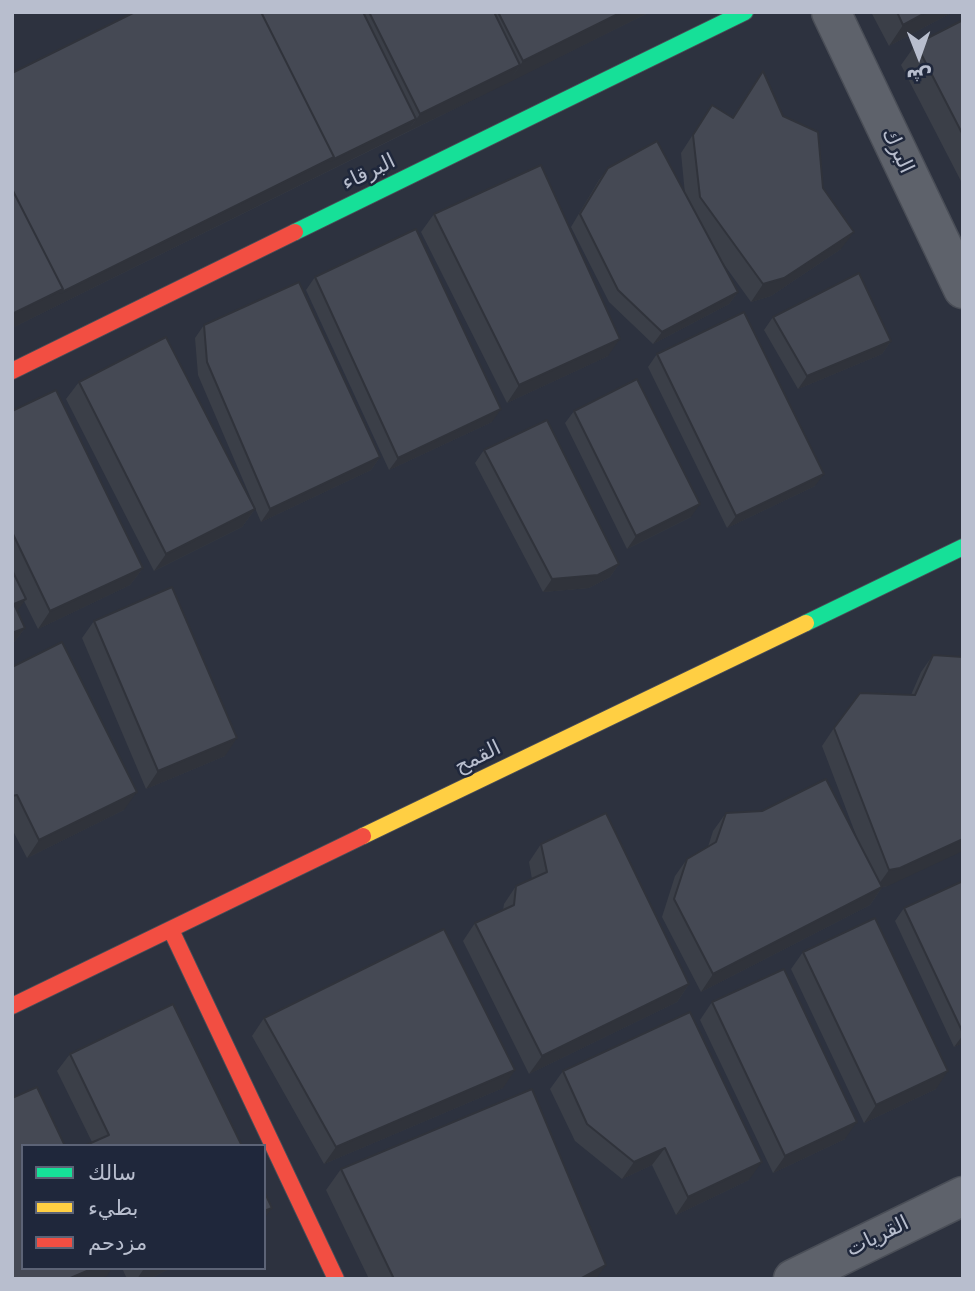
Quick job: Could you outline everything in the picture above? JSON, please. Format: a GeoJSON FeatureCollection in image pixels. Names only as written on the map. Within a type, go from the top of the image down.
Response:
{"type":"FeatureCollection","features":[{"type":"Feature","properties":{"kind":"street","name":"البرقاء"},"geometry":{"type":"LineString","coordinates":[[12,372],[745,12]]}},
{"type":"Feature","properties":{"kind":"street","name":"البرك"},"geometry":{"type":"LineString","coordinates":[[831,12],[963,289]]}},
{"type":"Feature","properties":{"kind":"street","name":"القمح"},"geometry":{"type":"LineString","coordinates":[[12,1006],[963,547]]}},
{"type":"Feature","properties":{"kind":"street"},"geometry":{"type":"LineString","coordinates":[[171,930],[336,1279]]}},
{"type":"Feature","properties":{"kind":"street","name":"القريات"},"geometry":{"type":"LineString","coordinates":[[793,1279],[963,1196]]}},
{"type":"Feature","properties":{"kind":"building"},"geometry":{"type":"Polygon","coordinates":[[[135,12],[261,12],[334,157],[60,293],[63,289],[12,189],[12,73],[135,12]]]}},
{"type":"Feature","properties":{"kind":"building"},"geometry":{"type":"Polygon","coordinates":[[[261,12],[363,12],[416,119],[330,161],[334,157],[261,12]]]}},
{"type":"Feature","properties":{"kind":"building"},"geometry":{"type":"Polygon","coordinates":[[[369,12],[494,12],[520,65],[420,114],[369,12]]]}},
{"type":"Feature","properties":{"kind":"building"},"geometry":{"type":"Polygon","coordinates":[[[498,12],[622,12],[523,61],[498,12]]]}},
{"type":"Feature","properties":{"kind":"building"},"geometry":{"type":"Polygon","coordinates":[[[897,12],[927,12],[903,25],[897,12]]]}},
{"type":"Feature","properties":{"kind":"building"},"geometry":{"type":"Polygon","coordinates":[[[963,20],[963,135],[916,44],[963,20]]]}},
{"type":"Feature","properties":{"kind":"building"},"geometry":{"type":"Polygon","coordinates":[[[763,71],[783,116],[818,132],[823,188],[854,232],[784,278],[763,284],[700,197],[693,135],[712,105],[733,118],[763,71]]]}},
{"type":"Feature","properties":{"kind":"building"},"geometry":{"type":"Polygon","coordinates":[[[657,141],[738,292],[662,332],[618,290],[580,214],[608,168],[657,141]]]}},
{"type":"Feature","properties":{"kind":"building"},"geometry":{"type":"Polygon","coordinates":[[[541,165],[620,339],[519,385],[434,214],[541,165]]]}},
{"type":"Feature","properties":{"kind":"building"},"geometry":{"type":"Polygon","coordinates":[[[12,189],[63,289],[12,314],[12,189]]]}},
{"type":"Feature","properties":{"kind":"building"},"geometry":{"type":"Polygon","coordinates":[[[416,229],[501,409],[398,458],[315,277],[416,229]]]}},
{"type":"Feature","properties":{"kind":"building"},"geometry":{"type":"Polygon","coordinates":[[[859,273],[891,341],[807,376],[773,317],[859,273]]]}},
{"type":"Feature","properties":{"kind":"building"},"geometry":{"type":"Polygon","coordinates":[[[299,282],[380,457],[270,509],[207,362],[204,325],[299,282]]]}},
{"type":"Feature","properties":{"kind":"building"},"geometry":{"type":"Polygon","coordinates":[[[744,312],[824,474],[736,516],[657,354],[744,312]]]}},
{"type":"Feature","properties":{"kind":"building"},"geometry":{"type":"Polygon","coordinates":[[[166,337],[255,509],[166,554],[79,382],[166,337]]]}},
{"type":"Feature","properties":{"kind":"building"},"geometry":{"type":"Polygon","coordinates":[[[637,379],[700,504],[636,536],[574,411],[637,379]]]}},
{"type":"Feature","properties":{"kind":"building"},"geometry":{"type":"Polygon","coordinates":[[[56,390],[143,568],[50,611],[12,532],[12,411],[56,390]]]}},
{"type":"Feature","properties":{"kind":"building"},"geometry":{"type":"Polygon","coordinates":[[[547,420],[619,564],[598,575],[552,579],[484,450],[547,420]]]}},
{"type":"Feature","properties":{"kind":"building"},"geometry":{"type":"Polygon","coordinates":[[[12,570],[26,599],[14,604],[25,628],[12,633],[12,570]]]}},
{"type":"Feature","properties":{"kind":"building"},"geometry":{"type":"Polygon","coordinates":[[[172,587],[237,738],[158,771],[94,621],[172,587]]]}},
{"type":"Feature","properties":{"kind":"building"},"geometry":{"type":"Polygon","coordinates":[[[62,642],[137,792],[39,840],[17,795],[12,796],[12,667],[62,642]]]}},
{"type":"Feature","properties":{"kind":"building"},"geometry":{"type":"Polygon","coordinates":[[[933,655],[963,657],[963,839],[900,868],[889,870],[834,728],[860,693],[915,695],[933,655]]]}},
{"type":"Feature","properties":{"kind":"building"},"geometry":{"type":"Polygon","coordinates":[[[826,779],[882,887],[713,974],[674,899],[687,859],[716,842],[726,813],[762,811],[826,779]]]}},
{"type":"Feature","properties":{"kind":"building"},"geometry":{"type":"Polygon","coordinates":[[[606,813],[689,984],[542,1056],[475,923],[514,905],[516,886],[547,872],[541,844],[606,813]]]}},
{"type":"Feature","properties":{"kind":"building"},"geometry":{"type":"Polygon","coordinates":[[[963,881],[963,1033],[904,908],[963,881]]]}},
{"type":"Feature","properties":{"kind":"building"},"geometry":{"type":"Polygon","coordinates":[[[875,918],[948,1071],[876,1105],[803,952],[875,918]]]}},
{"type":"Feature","properties":{"kind":"building"},"geometry":{"type":"Polygon","coordinates":[[[444,929],[515,1070],[336,1147],[264,1018],[444,929]]]}},
{"type":"Feature","properties":{"kind":"building"},"geometry":{"type":"Polygon","coordinates":[[[784,969],[857,1122],[785,1156],[712,1002],[784,969]]]}},
{"type":"Feature","properties":{"kind":"building"},"geometry":{"type":"Polygon","coordinates":[[[173,1004],[241,1144],[89,1144],[109,1135],[70,1054],[173,1004]]]}},
{"type":"Feature","properties":{"kind":"building"},"geometry":{"type":"Polygon","coordinates":[[[690,1012],[762,1162],[688,1197],[665,1148],[634,1162],[587,1124],[563,1071],[690,1012]]]}},
{"type":"Feature","properties":{"kind":"building"},"geometry":{"type":"Polygon","coordinates":[[[37,1087],[64,1144],[21,1144],[21,1270],[89,1270],[68,1279],[12,1279],[12,1098],[37,1087]]]}},
{"type":"Feature","properties":{"kind":"building"},"geometry":{"type":"Polygon","coordinates":[[[532,1089],[606,1265],[580,1279],[394,1279],[341,1169],[532,1089]]]}},
{"type":"Feature","properties":{"kind":"building"},"geometry":{"type":"Polygon","coordinates":[[[266,1195],[272,1208],[266,1210],[266,1195]]]}},
{"type":"Feature","properties":{"kind":"traffic: fast"},"geometry":{"type":"LineString","coordinates":[[295,232],[745,12]]}},
{"type":"Feature","properties":{"kind":"traffic: fast"},"geometry":{"type":"LineString","coordinates":[[806,623],[963,547]]}},
{"type":"Feature","properties":{"kind":"traffic: slow"},"geometry":{"type":"LineString","coordinates":[[363,836],[806,623]]}},
{"type":"Feature","properties":{"kind":"traffic: jam"},"geometry":{"type":"LineString","coordinates":[[12,371],[295,232]]}},
{"type":"Feature","properties":{"kind":"traffic: jam"},"geometry":{"type":"LineString","coordinates":[[12,1006],[363,836]]}},
{"type":"Feature","properties":{"kind":"traffic: jam"},"geometry":{"type":"LineString","coordinates":[[171,930],[336,1279]]}}]}
